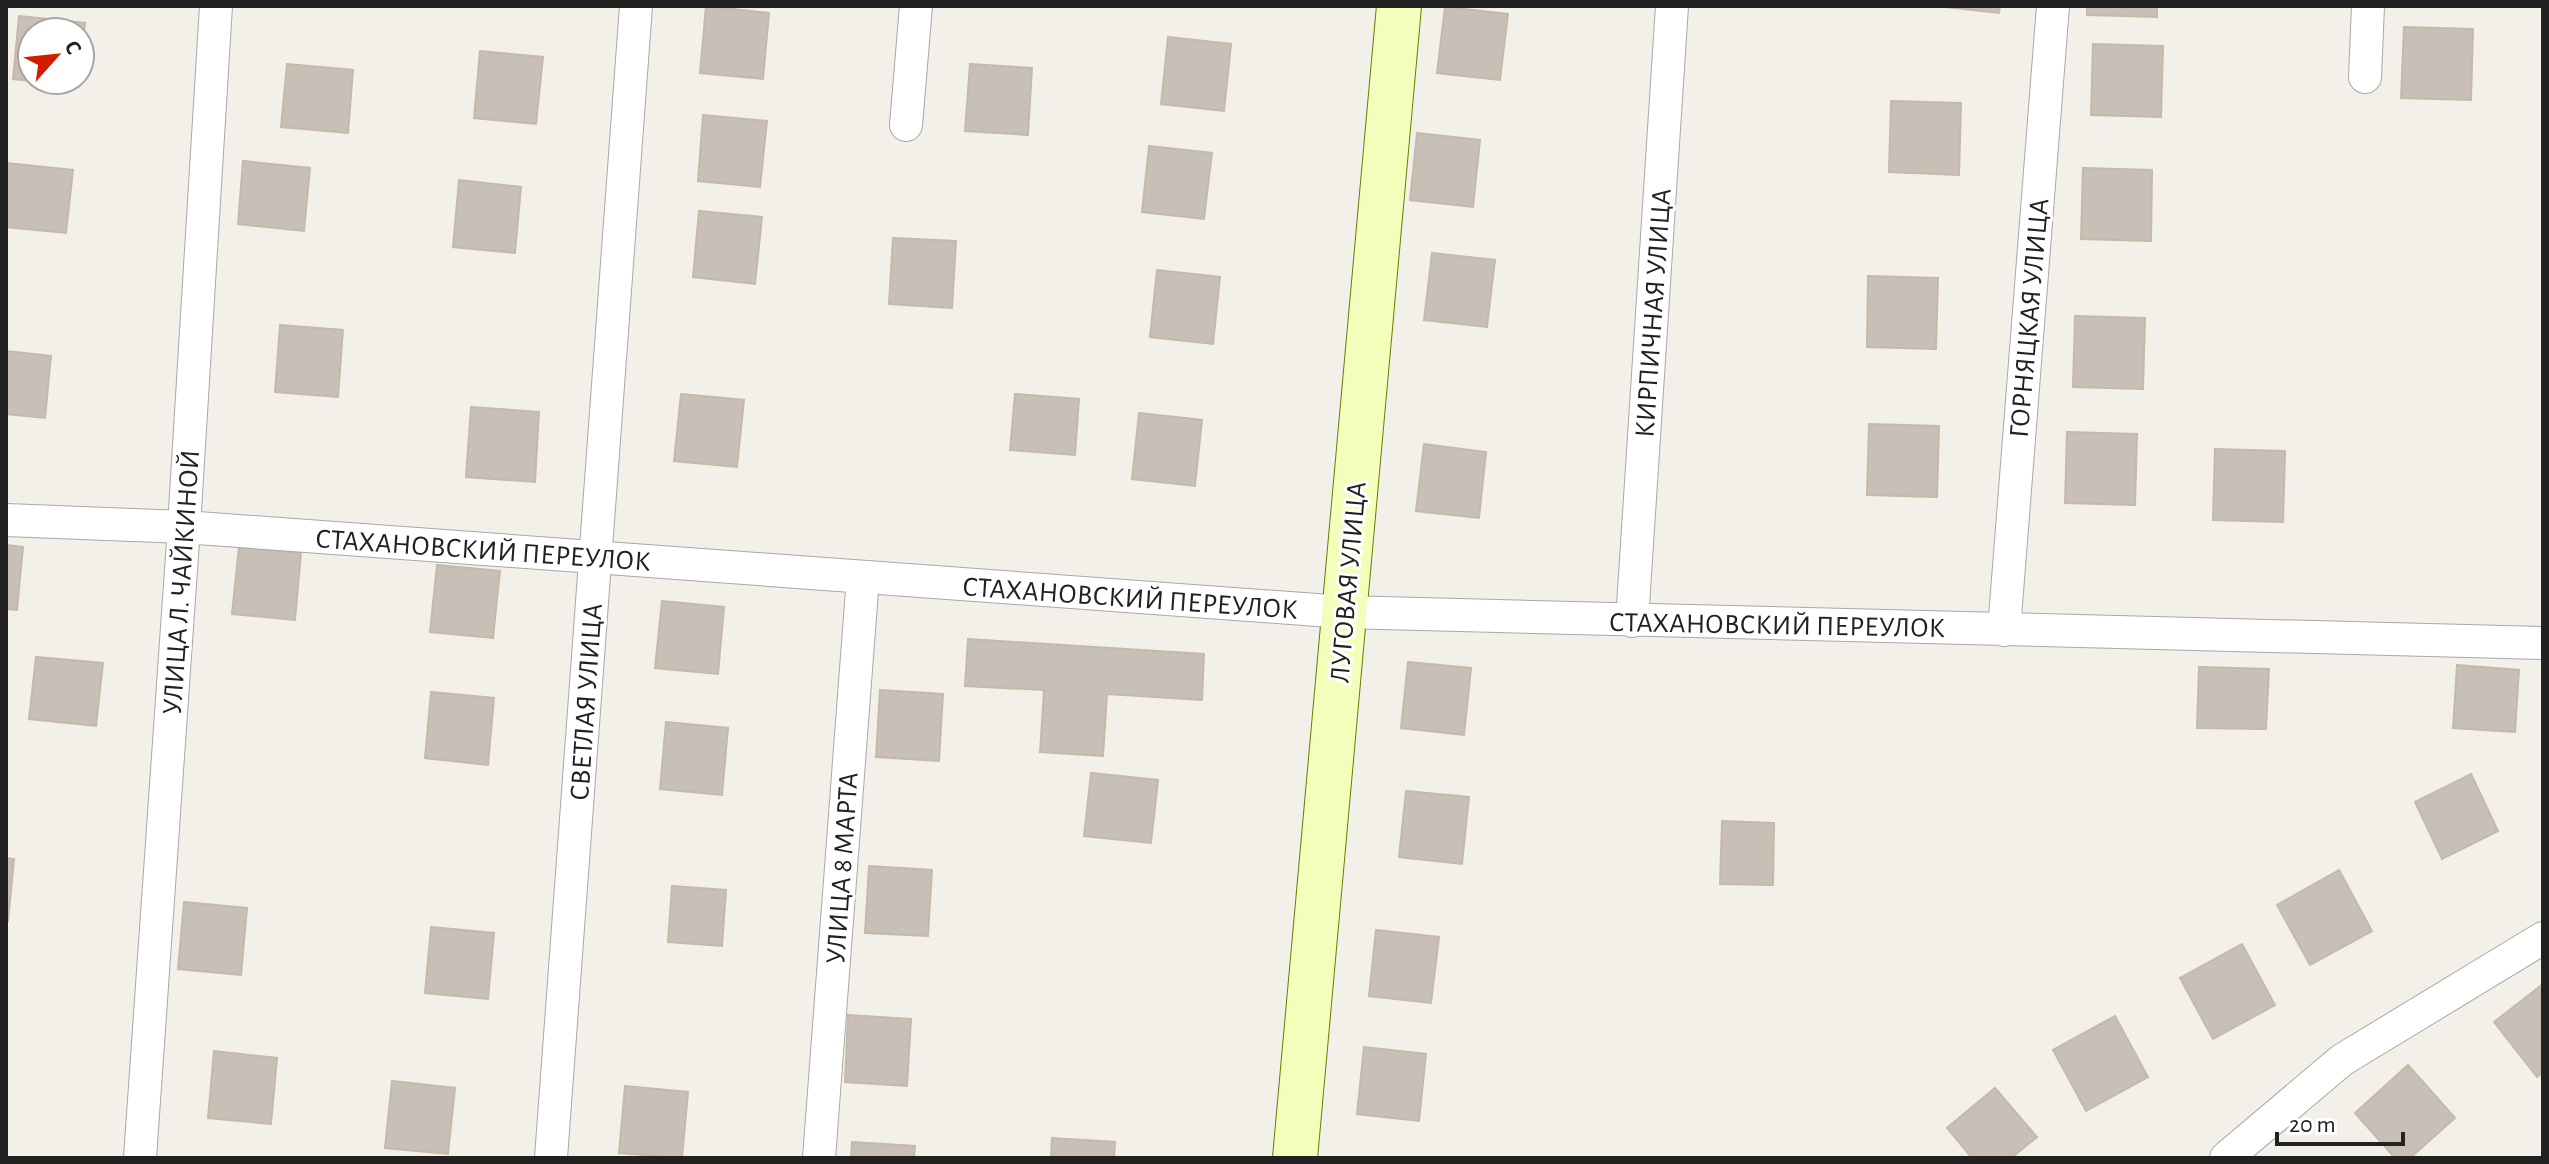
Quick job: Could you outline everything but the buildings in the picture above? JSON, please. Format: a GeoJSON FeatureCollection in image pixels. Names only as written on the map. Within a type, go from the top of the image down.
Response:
{"type":"FeatureCollection","features":[{"type":"Feature","properties":{"kind":"street","name":"УЛИЦА Л. ЧАЙКИНОЙ"},"geometry":{"type":"LineString","coordinates":[[140,1158],[216,6]]}},
{"type":"Feature","properties":{"kind":"street","name":"СВЕТЛАЯ УЛИЦА"},"geometry":{"type":"LineString","coordinates":[[551,1158],[636,6]]}},
{"type":"Feature","properties":{"kind":"street"},"geometry":{"type":"LineString","coordinates":[[906,125],[916,6]]}},
{"type":"Feature","properties":{"kind":"street","name":"ЛУГОВАЯ УЛИЦА"},"geometry":{"type":"LineString","coordinates":[[1295,1158],[1399,6]]}},
{"type":"Feature","properties":{"kind":"street","name":"КИРПИЧНАЯ УЛИЦА"},"geometry":{"type":"LineString","coordinates":[[1632,621],[1672,6]]}},
{"type":"Feature","properties":{"kind":"street","name":"ГОРНЯЦКАЯ УЛИЦА"},"geometry":{"type":"LineString","coordinates":[[2004,630],[2053,6]]}},
{"type":"Feature","properties":{"kind":"street"},"geometry":{"type":"LineString","coordinates":[[2365,77],[2368,6]]}},
{"type":"Feature","properties":{"kind":"street","name":"СТАХАНОВСКИЙ ПЕРЕУЛОК"},"geometry":{"type":"LineString","coordinates":[[6,520],[184,527],[1344,612],[2543,643]]}},
{"type":"Feature","properties":{"kind":"street","name":"УЛИЦА 8 МАРТА"},"geometry":{"type":"LineString","coordinates":[[819,1158],[863,577]]}},
{"type":"Feature","properties":{"kind":"street"},"geometry":{"type":"LineString","coordinates":[[2226,1158],[2342,1060],[2543,938]]}}]}
